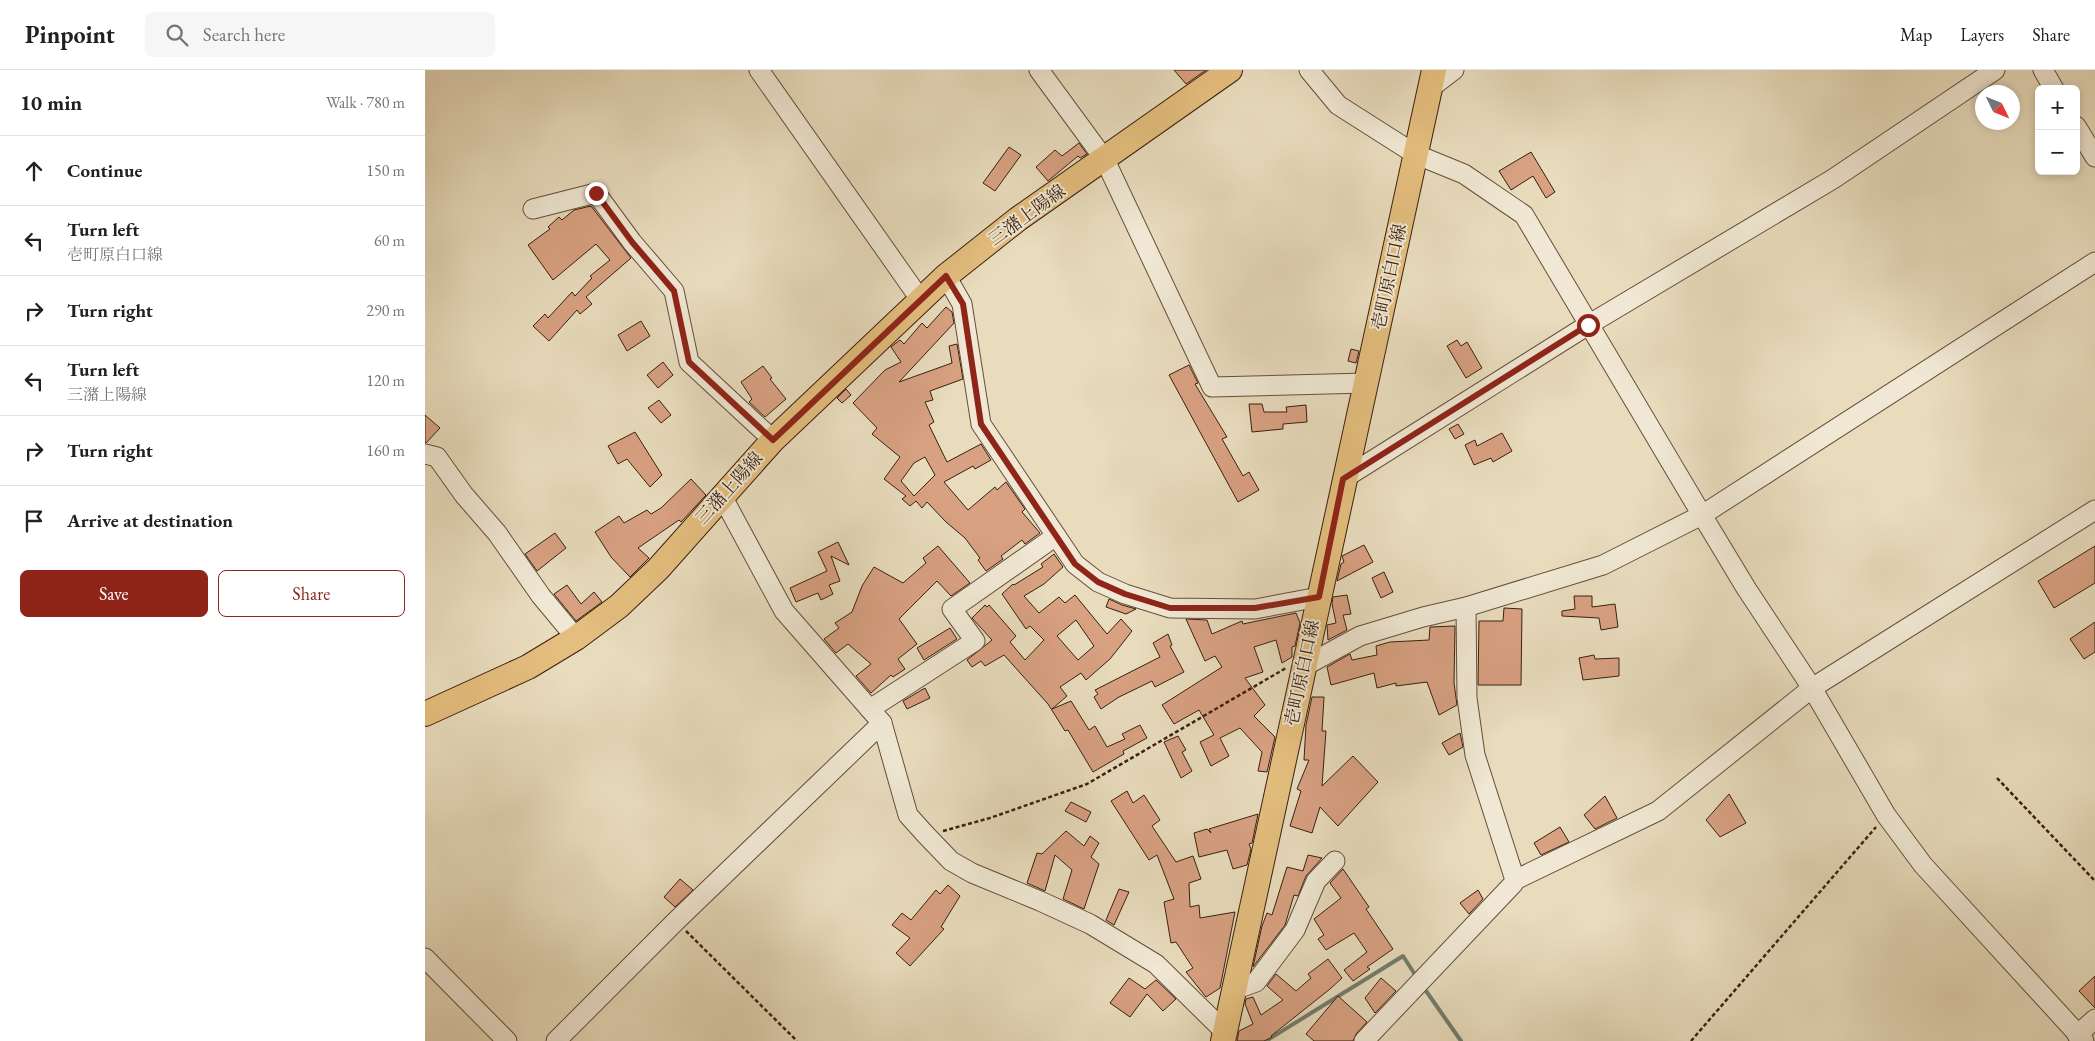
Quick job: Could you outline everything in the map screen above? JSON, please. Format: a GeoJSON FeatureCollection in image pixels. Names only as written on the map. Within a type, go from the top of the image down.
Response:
{"type":"FeatureCollection","features":[{"type":"Feature","properties":{"kind":"main road","name":"三潴上陽線"},"geometry":{"type":"LineString","coordinates":[[425,714],[528,667],[576,638],[619,606],[658,569],[773,440],[946,276],[1018,219],[1105,160],[1230,70]]}},
{"type":"Feature","properties":{"kind":"main road","name":"壱町原白口線"},"geometry":{"type":"LineString","coordinates":[[1224,1037],[1343,479],[1366,384],[1431,79]]}},
{"type":"Feature","properties":{"kind":"street"},"geometry":{"type":"LineString","coordinates":[[759,70],[921,299]]}},
{"type":"Feature","properties":{"kind":"street"},"geometry":{"type":"LineString","coordinates":[[1039,70],[1105,160],[1212,387],[1366,384]]}},
{"type":"Feature","properties":{"kind":"street"},"geometry":{"type":"LineString","coordinates":[[1309,70],[1338,105],[1415,154],[1464,174],[1524,215],[1746,588],[1812,688],[1897,831],[1923,865],[2080,1038],[2095,1019]]}},
{"type":"Feature","properties":{"kind":"street"},"geometry":{"type":"LineString","coordinates":[[1431,79],[1455,70]]}},
{"type":"Feature","properties":{"kind":"street"},"geometry":{"type":"LineString","coordinates":[[1343,479],[1588,325],[1833,179],[1995,70]]}},
{"type":"Feature","properties":{"kind":"street"},"geometry":{"type":"LineString","coordinates":[[2043,70],[2052,85]]}},
{"type":"Feature","properties":{"kind":"street"},"geometry":{"type":"LineString","coordinates":[[2078,130],[2095,157]]}},
{"type":"Feature","properties":{"kind":"street"},"geometry":{"type":"LineString","coordinates":[[533,209],[596,193],[632,242],[674,291],[689,362],[773,440]]}},
{"type":"Feature","properties":{"kind":"street"},"geometry":{"type":"LineString","coordinates":[[1305,661],[1360,636],[1423,617],[1466,607],[1603,565],[1702,514],[2095,262]]}},
{"type":"Feature","properties":{"kind":"street"},"geometry":{"type":"LineString","coordinates":[[946,276],[963,304],[981,424],[1075,564],[1098,582],[1151,604],[1170,608],[1255,608],[1319,597]]}},
{"type":"Feature","properties":{"kind":"street"},"geometry":{"type":"LineString","coordinates":[[425,454],[437,457],[463,495],[497,533],[541,596],[576,638]]}},
{"type":"Feature","properties":{"kind":"street"},"geometry":{"type":"LineString","coordinates":[[722,496],[784,611],[876,716],[908,815],[926,835],[951,861],[958,865],[1090,924],[1156,964],[1224,1037]]}},
{"type":"Feature","properties":{"kind":"street"},"geometry":{"type":"LineString","coordinates":[[1364,1041],[1515,880],[1658,810],[1812,688],[2095,510]]}},
{"type":"Feature","properties":{"kind":"street"},"geometry":{"type":"LineString","coordinates":[[556,1041],[876,716],[975,641],[953,608],[1056,536]]}},
{"type":"Feature","properties":{"kind":"street"},"geometry":{"type":"LineString","coordinates":[[1466,607],[1467,698],[1475,755],[1515,880]]}},
{"type":"Feature","properties":{"kind":"street"},"geometry":{"type":"LineString","coordinates":[[1234,990],[1256,982],[1295,930],[1316,881],[1335,860]]}},
{"type":"Feature","properties":{"kind":"street"},"geometry":{"type":"LineString","coordinates":[[425,958],[507,1041]]}},
{"type":"Feature","properties":{"kind":"path"},"geometry":{"type":"LineString","coordinates":[[926,835],[990,818],[1087,784],[1305,661]]}},
{"type":"Feature","properties":{"kind":"path"},"geometry":{"type":"LineString","coordinates":[[1997,778],[2095,881]]}},
{"type":"Feature","properties":{"kind":"path"},"geometry":{"type":"LineString","coordinates":[[1691,1041],[1886,815]]}},
{"type":"Feature","properties":{"kind":"path"},"geometry":{"type":"LineString","coordinates":[[676,921],[797,1041]]}},
{"type":"Feature","properties":{"kind":"building"},"geometry":{"type":"Polygon","coordinates":[[[1174,70],[1206,70],[1186,84],[1174,70]]]}},
{"type":"Feature","properties":{"kind":"building"},"geometry":{"type":"Polygon","coordinates":[[[1079,143],[1087,154],[1080,158],[1078,156],[1048,181],[1036,167],[1055,150],[1062,156],[1079,143]]]}},
{"type":"Feature","properties":{"kind":"building"},"geometry":{"type":"Polygon","coordinates":[[[1009,147],[1021,155],[995,191],[983,183],[1009,147]]]}},
{"type":"Feature","properties":{"kind":"building"},"geometry":{"type":"Polygon","coordinates":[[[1531,152],[1555,192],[1546,198],[1533,176],[1511,190],[1499,171],[1531,152]]]}},
{"type":"Feature","properties":{"kind":"building"},"geometry":{"type":"Polygon","coordinates":[[[591,206],[631,258],[586,297],[592,304],[580,314],[577,310],[549,341],[533,326],[545,314],[548,318],[572,292],[575,296],[592,278],[590,276],[610,260],[596,244],[553,280],[528,245],[550,229],[548,227],[559,217],[562,220],[574,210],[591,206]]]}},
{"type":"Feature","properties":{"kind":"building"},"geometry":{"type":"Polygon","coordinates":[[[946,307],[952,312],[954,323],[899,382],[952,363],[949,346],[957,344],[963,379],[930,391],[933,400],[925,402],[934,422],[929,425],[947,462],[981,444],[991,460],[975,469],[973,466],[944,482],[968,510],[995,487],[997,490],[1006,482],[1025,509],[1022,512],[1040,533],[1025,544],[1022,540],[1001,556],[1003,559],[986,571],[978,560],[980,558],[965,538],[927,502],[922,508],[916,501],[910,506],[902,499],[906,496],[884,479],[900,457],[872,434],[877,428],[853,403],[885,370],[901,362],[891,347],[900,340],[904,344],[922,323],[927,328],[946,307]],[[925,457],[914,463],[901,481],[914,496],[935,475],[925,457]]]}},
{"type":"Feature","properties":{"kind":"building"},"geometry":{"type":"Polygon","coordinates":[[[641,321],[650,336],[627,351],[618,335],[641,321]]]}},
{"type":"Feature","properties":{"kind":"building"},"geometry":{"type":"Polygon","coordinates":[[[1457,340],[1461,346],[1467,342],[1482,368],[1466,378],[1447,346],[1457,340]]]}},
{"type":"Feature","properties":{"kind":"building"},"geometry":{"type":"Polygon","coordinates":[[[1351,349],[1359,351],[1356,363],[1348,361],[1351,349]]]}},
{"type":"Feature","properties":{"kind":"building"},"geometry":{"type":"Polygon","coordinates":[[[663,362],[673,375],[658,388],[647,375],[663,362]]]}},
{"type":"Feature","properties":{"kind":"building"},"geometry":{"type":"Polygon","coordinates":[[[1189,365],[1198,383],[1195,384],[1227,437],[1222,439],[1243,476],[1249,472],[1259,490],[1238,502],[1169,375],[1189,365]]]}},
{"type":"Feature","properties":{"kind":"building"},"geometry":{"type":"Polygon","coordinates":[[[763,366],[772,378],[770,379],[786,399],[765,417],[749,402],[752,399],[741,382],[763,366]]]}},
{"type":"Feature","properties":{"kind":"building"},"geometry":{"type":"Polygon","coordinates":[[[846,389],[851,395],[842,403],[837,398],[846,389]]]}},
{"type":"Feature","properties":{"kind":"building"},"geometry":{"type":"Polygon","coordinates":[[[659,400],[671,415],[661,423],[648,408],[659,400]]]}},
{"type":"Feature","properties":{"kind":"building"},"geometry":{"type":"Polygon","coordinates":[[[1249,404],[1262,404],[1264,412],[1287,412],[1286,407],[1306,405],[1307,422],[1283,424],[1283,429],[1252,432],[1249,404]]]}},
{"type":"Feature","properties":{"kind":"building"},"geometry":{"type":"Polygon","coordinates":[[[425,415],[440,428],[426,443],[425,443],[425,415]]]}},
{"type":"Feature","properties":{"kind":"building"},"geometry":{"type":"Polygon","coordinates":[[[1458,424],[1464,434],[1455,439],[1449,429],[1458,424]]]}},
{"type":"Feature","properties":{"kind":"building"},"geometry":{"type":"Polygon","coordinates":[[[635,432],[662,475],[650,487],[627,459],[618,464],[608,446],[635,432]]]}},
{"type":"Feature","properties":{"kind":"building"},"geometry":{"type":"Polygon","coordinates":[[[1502,433],[1512,451],[1493,462],[1491,458],[1474,465],[1465,445],[1475,440],[1477,446],[1502,433]]]}},
{"type":"Feature","properties":{"kind":"building"},"geometry":{"type":"Polygon","coordinates":[[[691,479],[706,495],[681,522],[679,520],[638,548],[649,558],[630,577],[611,557],[595,532],[619,516],[624,523],[647,510],[651,514],[661,508],[691,479]]]}},
{"type":"Feature","properties":{"kind":"building"},"geometry":{"type":"Polygon","coordinates":[[[555,533],[566,548],[537,571],[525,554],[555,533]]]}},
{"type":"Feature","properties":{"kind":"building"},"geometry":{"type":"Polygon","coordinates":[[[838,542],[849,565],[831,556],[840,581],[829,585],[833,594],[821,600],[818,593],[796,602],[790,588],[827,571],[818,552],[838,542]]]}},
{"type":"Feature","properties":{"kind":"building"},"geometry":{"type":"Polygon","coordinates":[[[1364,545],[1373,562],[1337,581],[1341,564],[1344,562],[1342,556],[1364,545]]]}},
{"type":"Feature","properties":{"kind":"building"},"geometry":{"type":"Polygon","coordinates":[[[938,546],[970,583],[951,596],[937,581],[899,619],[917,644],[898,659],[905,669],[893,677],[891,675],[871,693],[856,676],[871,664],[848,644],[836,653],[824,639],[839,628],[835,623],[852,612],[862,586],[874,567],[903,583],[926,563],[923,558],[938,546]]]}},
{"type":"Feature","properties":{"kind":"building"},"geometry":{"type":"Polygon","coordinates":[[[2095,546],[2095,583],[2054,608],[2038,581],[2095,546]]]}},
{"type":"Feature","properties":{"kind":"building"},"geometry":{"type":"Polygon","coordinates":[[[1054,554],[1063,567],[1044,584],[1024,596],[1039,613],[1059,597],[1065,603],[1075,595],[1107,634],[1121,619],[1132,631],[1110,659],[1086,680],[1081,673],[1060,687],[1067,696],[1052,709],[1071,701],[1089,730],[1095,726],[1107,747],[1125,739],[1122,734],[1140,725],[1147,738],[1123,751],[1124,754],[1093,772],[1068,730],[1065,731],[1048,704],[1004,655],[985,666],[981,661],[972,667],[967,660],[992,640],[972,618],[985,605],[987,607],[989,605],[1016,636],[1010,642],[1025,660],[1044,640],[1030,626],[1026,629],[1002,594],[1013,584],[1043,567],[1041,564],[1054,554]],[[1076,620],[1057,636],[1078,660],[1094,646],[1076,620]]]}},
{"type":"Feature","properties":{"kind":"building"},"geometry":{"type":"Polygon","coordinates":[[[1384,572],[1393,592],[1381,598],[1372,578],[1384,572]]]}},
{"type":"Feature","properties":{"kind":"building"},"geometry":{"type":"Polygon","coordinates":[[[567,585],[581,604],[594,592],[602,602],[576,621],[554,594],[567,585]]]}},
{"type":"Feature","properties":{"kind":"building"},"geometry":{"type":"Polygon","coordinates":[[[1347,595],[1351,614],[1343,615],[1347,630],[1328,640],[1327,625],[1336,623],[1332,604],[1333,597],[1347,595]]]}},
{"type":"Feature","properties":{"kind":"building"},"geometry":{"type":"Polygon","coordinates":[[[1574,596],[1592,596],[1592,607],[1615,604],[1618,627],[1601,630],[1599,618],[1562,616],[1562,611],[1575,609],[1574,596]]]}},
{"type":"Feature","properties":{"kind":"building"},"geometry":{"type":"Polygon","coordinates":[[[1109,599],[1136,609],[1126,614],[1106,607],[1109,599]]]}},
{"type":"Feature","properties":{"kind":"building"},"geometry":{"type":"Polygon","coordinates":[[[1504,608],[1522,609],[1521,685],[1478,685],[1479,621],[1503,621],[1504,608]]]}},
{"type":"Feature","properties":{"kind":"building"},"geometry":{"type":"Polygon","coordinates":[[[1296,613],[1300,623],[1295,646],[1292,647],[1292,657],[1282,663],[1276,640],[1254,647],[1263,672],[1245,678],[1265,705],[1254,716],[1275,737],[1267,772],[1258,771],[1262,752],[1240,728],[1220,738],[1229,756],[1211,766],[1200,742],[1214,735],[1199,710],[1174,724],[1162,705],[1222,667],[1215,656],[1205,661],[1186,619],[1207,620],[1212,634],[1242,621],[1243,624],[1296,613]]]}},
{"type":"Feature","properties":{"kind":"building"},"geometry":{"type":"Polygon","coordinates":[[[2095,622],[2095,652],[2084,659],[2070,639],[2095,622]]]}},
{"type":"Feature","properties":{"kind":"building"},"geometry":{"type":"Polygon","coordinates":[[[1455,626],[1454,683],[1457,705],[1439,715],[1427,682],[1396,686],[1396,683],[1377,688],[1374,673],[1331,685],[1327,667],[1350,654],[1352,660],[1377,655],[1376,646],[1390,642],[1429,640],[1430,627],[1455,626]]]}},
{"type":"Feature","properties":{"kind":"building"},"geometry":{"type":"Polygon","coordinates":[[[950,628],[957,639],[924,660],[917,648],[950,628]]]}},
{"type":"Feature","properties":{"kind":"building"},"geometry":{"type":"Polygon","coordinates":[[[1168,634],[1172,645],[1170,646],[1184,672],[1155,687],[1152,681],[1119,697],[1101,709],[1094,697],[1098,694],[1095,690],[1160,657],[1153,643],[1168,634]]]}},
{"type":"Feature","properties":{"kind":"building"},"geometry":{"type":"Polygon","coordinates":[[[1594,655],[1595,659],[1619,658],[1619,676],[1583,680],[1579,658],[1594,655]]]}},
{"type":"Feature","properties":{"kind":"building"},"geometry":{"type":"Polygon","coordinates":[[[925,688],[930,698],[907,709],[903,701],[925,688]]]}},
{"type":"Feature","properties":{"kind":"building"},"geometry":{"type":"Polygon","coordinates":[[[1312,697],[1324,697],[1322,731],[1326,731],[1322,786],[1353,756],[1378,782],[1338,826],[1320,807],[1312,833],[1290,826],[1301,791],[1297,789],[1309,760],[1304,760],[1306,725],[1312,697]]]}},
{"type":"Feature","properties":{"kind":"building"},"geometry":{"type":"Polygon","coordinates":[[[1460,733],[1463,747],[1449,755],[1442,743],[1460,733]]]}},
{"type":"Feature","properties":{"kind":"building"},"geometry":{"type":"Polygon","coordinates":[[[1178,736],[1186,750],[1182,752],[1192,771],[1181,778],[1164,742],[1178,736]]]}},
{"type":"Feature","properties":{"kind":"building"},"geometry":{"type":"Polygon","coordinates":[[[1127,791],[1133,803],[1144,795],[1160,820],[1152,826],[1176,862],[1193,856],[1201,879],[1189,883],[1190,907],[1199,905],[1200,918],[1235,912],[1220,988],[1206,997],[1186,972],[1193,968],[1176,942],[1171,943],[1164,902],[1174,899],[1157,855],[1149,860],[1111,801],[1127,791]]]}},
{"type":"Feature","properties":{"kind":"building"},"geometry":{"type":"Polygon","coordinates":[[[1729,794],[1746,823],[1720,837],[1706,820],[1729,794]]]}},
{"type":"Feature","properties":{"kind":"building"},"geometry":{"type":"Polygon","coordinates":[[[1605,796],[1617,818],[1595,829],[1584,815],[1605,796]]]}},
{"type":"Feature","properties":{"kind":"building"},"geometry":{"type":"Polygon","coordinates":[[[1071,802],[1091,812],[1086,822],[1065,811],[1071,802]]]}},
{"type":"Feature","properties":{"kind":"building"},"geometry":{"type":"Polygon","coordinates":[[[1258,814],[1252,843],[1249,844],[1251,849],[1247,865],[1233,869],[1227,850],[1199,857],[1194,833],[1207,829],[1211,833],[1209,829],[1258,814]]]}},
{"type":"Feature","properties":{"kind":"building"},"geometry":{"type":"Polygon","coordinates":[[[1560,827],[1569,842],[1541,855],[1534,843],[1560,827]]]}},
{"type":"Feature","properties":{"kind":"building"},"geometry":{"type":"Polygon","coordinates":[[[1066,831],[1084,846],[1090,836],[1099,843],[1091,857],[1099,864],[1084,909],[1063,899],[1072,870],[1055,855],[1045,891],[1027,883],[1037,853],[1042,854],[1066,831]]]}},
{"type":"Feature","properties":{"kind":"building"},"geometry":{"type":"Polygon","coordinates":[[[1308,855],[1322,858],[1306,876],[1298,896],[1294,895],[1285,925],[1253,967],[1262,926],[1267,913],[1272,915],[1287,867],[1303,871],[1308,855]]]}},
{"type":"Feature","properties":{"kind":"building"},"geometry":{"type":"Polygon","coordinates":[[[1343,869],[1369,907],[1366,909],[1393,949],[1367,967],[1370,969],[1353,981],[1344,970],[1367,952],[1354,933],[1326,950],[1318,939],[1324,935],[1314,919],[1341,898],[1330,883],[1343,869]]]}},
{"type":"Feature","properties":{"kind":"building"},"geometry":{"type":"Polygon","coordinates":[[[680,879],[693,890],[675,907],[664,897],[680,879]]]}},
{"type":"Feature","properties":{"kind":"building"},"geometry":{"type":"Polygon","coordinates":[[[948,885],[960,896],[941,927],[944,929],[910,966],[896,953],[910,938],[892,925],[902,913],[911,920],[936,890],[940,894],[948,885]]]}},
{"type":"Feature","properties":{"kind":"building"},"geometry":{"type":"Polygon","coordinates":[[[1119,889],[1129,892],[1114,925],[1106,920],[1119,889]]]}},
{"type":"Feature","properties":{"kind":"building"},"geometry":{"type":"Polygon","coordinates":[[[1478,890],[1483,899],[1469,914],[1460,903],[1478,890]]]}},
{"type":"Feature","properties":{"kind":"building"},"geometry":{"type":"Polygon","coordinates":[[[1328,959],[1342,978],[1330,989],[1272,1037],[1264,1041],[1237,1041],[1239,1031],[1253,1024],[1245,1004],[1246,999],[1253,997],[1261,1015],[1283,1000],[1267,986],[1276,974],[1296,991],[1311,978],[1308,974],[1328,959]]]}},
{"type":"Feature","properties":{"kind":"building"},"geometry":{"type":"Polygon","coordinates":[[[2095,976],[2095,1008],[2079,991],[2095,976]]]}},
{"type":"Feature","properties":{"kind":"building"},"geometry":{"type":"Polygon","coordinates":[[[1129,978],[1145,989],[1156,980],[1176,999],[1163,1011],[1147,994],[1130,1017],[1110,1003],[1129,978]]]}},
{"type":"Feature","properties":{"kind":"building"},"geometry":{"type":"Polygon","coordinates":[[[1381,978],[1396,991],[1375,1013],[1365,998],[1381,978]]]}},
{"type":"Feature","properties":{"kind":"building"},"geometry":{"type":"Polygon","coordinates":[[[1338,996],[1367,1022],[1356,1034],[1353,1041],[1314,1041],[1306,1034],[1338,996]]]}},
{"type":"Feature","properties":{"kind":"waterway"},"geometry":{"type":"LineString","coordinates":[[1266,1041],[1403,956],[1414,973]]}},
{"type":"Feature","properties":{"kind":"waterway"},"geometry":{"type":"LineString","coordinates":[[1424,988],[1461,1041]]}},
{"type":"Feature","properties":{"kind":"route"},"geometry":{"type":"LineString","coordinates":[[596,193],[632,242],[674,291],[689,362],[773,440],[946,276],[963,304],[981,424],[1075,564],[1098,582],[1151,604],[1170,608],[1255,608],[1319,597],[1343,479],[1588,325]]}}]}
